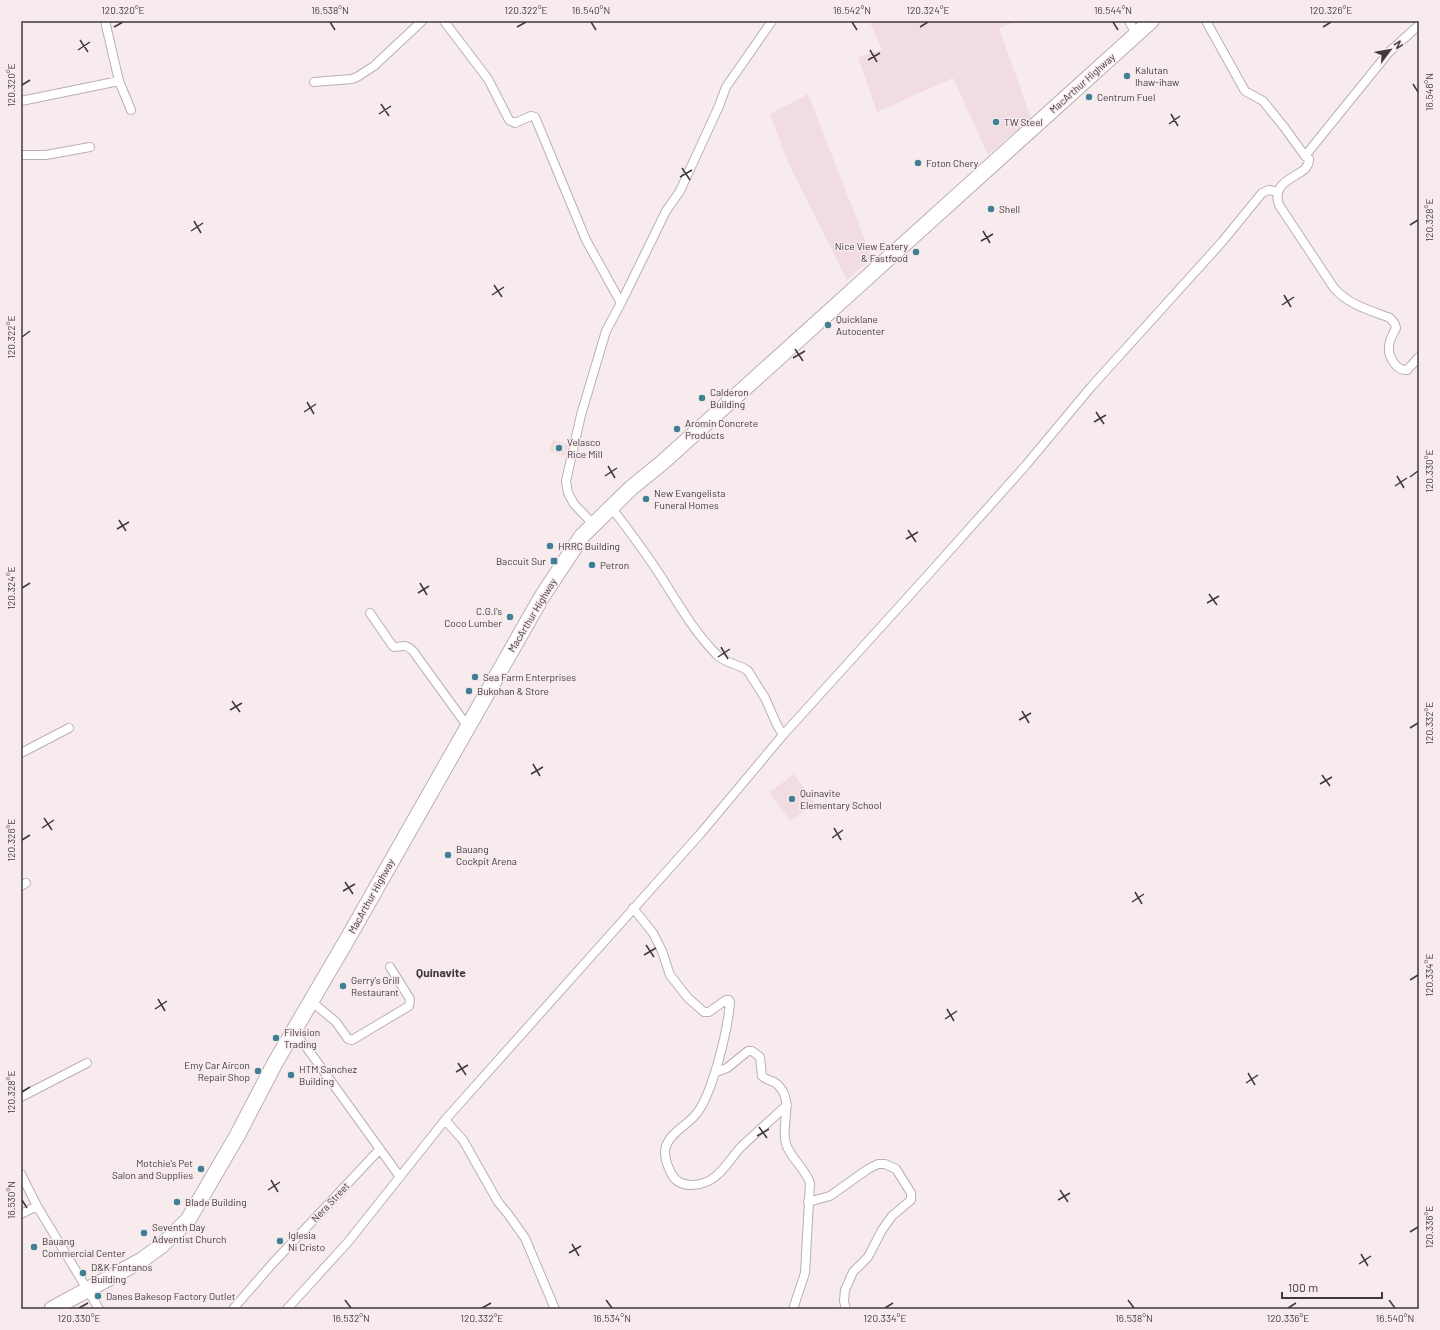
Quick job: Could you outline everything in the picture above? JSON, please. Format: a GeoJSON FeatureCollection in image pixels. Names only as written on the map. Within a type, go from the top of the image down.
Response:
{"type":"FeatureCollection","features":[{"type":"Feature","properties":{"kind":"highway","name":"MacArthur Highway"},"geometry":{"type":"LineString","coordinates":[[52,1309],[142,1260],[161,1246],[188,1220],[237,1136],[275,1063],[543,595],[582,536],[611,507],[1133,28],[1151,21]]}},
{"type":"Feature","properties":{"kind":"street"},"geometry":{"type":"LineString","coordinates":[[105,21],[119,81],[131,110]]}},
{"type":"Feature","properties":{"kind":"street"},"geometry":{"type":"LineString","coordinates":[[314,82],[352,79],[358,77],[374,66],[422,21]]}},
{"type":"Feature","properties":{"kind":"street"},"geometry":{"type":"LineString","coordinates":[[444,21],[488,79],[509,120],[515,123],[531,116],[535,117],[586,240],[621,303]]}},
{"type":"Feature","properties":{"kind":"street"},"geometry":{"type":"LineString","coordinates":[[594,524],[574,504],[568,493],[566,481],[581,415],[606,331],[666,212],[680,191],[719,106],[726,87],[772,21]]}},
{"type":"Feature","properties":{"kind":"street"},"geometry":{"type":"LineString","coordinates":[[1206,21],[1244,91],[1263,101],[1281,122],[1305,156],[1310,160],[1306,167],[1283,183],[1278,192],[1279,205],[1334,288],[1342,297],[1353,304],[1390,318],[1393,321],[1396,328],[1388,348],[1395,365],[1402,370],[1407,370],[1419,357]]}},
{"type":"Feature","properties":{"kind":"street"},"geometry":{"type":"LineString","coordinates":[[1305,156],[1389,52],[1419,25]]}},
{"type":"Feature","properties":{"kind":"street"},"geometry":{"type":"LineString","coordinates":[[21,102],[119,81]]}},
{"type":"Feature","properties":{"kind":"street"},"geometry":{"type":"LineString","coordinates":[[21,156],[46,155],[90,147]]}},
{"type":"Feature","properties":{"kind":"street"},"geometry":{"type":"LineString","coordinates":[[287,1309],[348,1242],[446,1120],[701,833],[783,734],[922,582],[1015,477],[1091,387],[1222,242],[1262,193],[1269,190],[1278,192]]}},
{"type":"Feature","properties":{"kind":"street"},"geometry":{"type":"LineString","coordinates":[[611,507],[648,556],[691,626],[717,656],[726,662],[745,668],[748,671],[765,698],[777,725],[783,734]]}},
{"type":"Feature","properties":{"kind":"street"},"geometry":{"type":"LineString","coordinates":[[370,613],[394,647],[408,646],[412,650],[468,727]]}},
{"type":"Feature","properties":{"kind":"street"},"geometry":{"type":"LineString","coordinates":[[21,753],[69,728]]}},
{"type":"Feature","properties":{"kind":"street"},"geometry":{"type":"LineString","coordinates":[[633,908],[653,933],[662,951],[670,975],[688,998],[704,1012],[709,1012],[726,1000],[730,1001],[716,1072],[701,1107],[689,1122],[672,1137],[666,1146],[665,1156],[667,1165],[673,1176],[681,1183],[689,1186],[709,1181],[717,1176],[737,1151],[787,1105]]}},
{"type":"Feature","properties":{"kind":"street"},"geometry":{"type":"LineString","coordinates":[[311,1001],[336,1022],[348,1039],[352,1040],[409,1006],[410,999],[390,968]]}},
{"type":"Feature","properties":{"kind":"street"},"geometry":{"type":"LineString","coordinates":[[293,1032],[307,1048],[400,1176]]}},
{"type":"Feature","properties":{"kind":"street"},"geometry":{"type":"LineString","coordinates":[[716,1072],[727,1068],[748,1051],[752,1051],[760,1057],[762,1076],[775,1081],[786,1098],[786,1143],[793,1156],[808,1175],[810,1183],[805,1274],[793,1309]]}},
{"type":"Feature","properties":{"kind":"street"},"geometry":{"type":"LineString","coordinates":[[21,1097],[87,1063]]}},
{"type":"Feature","properties":{"kind":"street"},"geometry":{"type":"LineString","coordinates":[[446,1120],[463,1140],[498,1202],[525,1238],[555,1309]]}},
{"type":"Feature","properties":{"kind":"street","name":"Nera Street"},"geometry":{"type":"LineString","coordinates":[[233,1309],[272,1264],[380,1149]]}},
{"type":"Feature","properties":{"kind":"street"},"geometry":{"type":"LineString","coordinates":[[808,1202],[830,1196],[868,1169],[878,1164],[884,1164],[896,1169],[911,1193],[911,1200],[892,1216],[882,1230],[868,1257],[853,1272],[845,1290],[844,1301],[846,1309]]}},
{"type":"Feature","properties":{"kind":"street"},"geometry":{"type":"LineString","coordinates":[[21,1174],[37,1206],[98,1309]]}},
{"type":"Feature","properties":{"kind":"street"},"geometry":{"type":"LineString","coordinates":[[21,1214],[37,1206]]}},
{"type":"Feature","properties":{"kind":"shaded area"},"geometry":{"type":"Polygon","coordinates":[[[869,21],[1020,21],[999,28],[1031,118],[988,155],[953,78],[877,112],[858,57],[882,50],[869,21]]]}},
{"type":"Feature","properties":{"kind":"shaded area"},"geometry":{"type":"Polygon","coordinates":[[[808,94],[872,258],[847,280],[787,160],[770,114],[808,94]]]}},
{"type":"Feature","properties":{"kind":"shaded area","name":"Velasco Rice Mill"},"geometry":{"type":"Polygon","coordinates":[[[553,440],[569,445],[565,456],[549,451],[553,440]]]}},
{"type":"Feature","properties":{"kind":"shaded area","name":"Quinavite Elementary School"},"geometry":{"type":"Polygon","coordinates":[[[794,774],[815,804],[790,821],[769,793],[794,774]]]}},
{"type":"Feature","properties":{"kind":"place","name":"Kalutan Ihaw-ihaw"},"geometry":{"type":"Point","coordinates":[1127,76]}},
{"type":"Feature","properties":{"kind":"place","name":"Centrum Fuel"},"geometry":{"type":"Point","coordinates":[1089,97]}},
{"type":"Feature","properties":{"kind":"place","name":"TW Steel"},"geometry":{"type":"Point","coordinates":[996,122]}},
{"type":"Feature","properties":{"kind":"place","name":"Foton Chery"},"geometry":{"type":"Point","coordinates":[918,163]}},
{"type":"Feature","properties":{"kind":"place","name":"Shell"},"geometry":{"type":"Point","coordinates":[991,209]}},
{"type":"Feature","properties":{"kind":"place","name":"Nice View Eatery & Fastfood"},"geometry":{"type":"Point","coordinates":[916,252]}},
{"type":"Feature","properties":{"kind":"place","name":"Quicklane Autocenter"},"geometry":{"type":"Point","coordinates":[828,325]}},
{"type":"Feature","properties":{"kind":"place","name":"Calderon Building"},"geometry":{"type":"Point","coordinates":[702,398]}},
{"type":"Feature","properties":{"kind":"place","name":"Aromin Concrete Products"},"geometry":{"type":"Point","coordinates":[677,429]}},
{"type":"Feature","properties":{"kind":"place","name":"Velasco Rice Mill"},"geometry":{"type":"Point","coordinates":[559,448]}},
{"type":"Feature","properties":{"kind":"place","name":"New Evangelista Funeral Homes"},"geometry":{"type":"Point","coordinates":[646,499]}},
{"type":"Feature","properties":{"kind":"place","name":"HRRC Building"},"geometry":{"type":"Point","coordinates":[550,546]}},
{"type":"Feature","properties":{"kind":"place","name":"Baccuit Sur"},"geometry":{"type":"Point","coordinates":[554,561]}},
{"type":"Feature","properties":{"kind":"place","name":"Petron"},"geometry":{"type":"Point","coordinates":[592,565]}},
{"type":"Feature","properties":{"kind":"place","name":"C.G.I's Coco Lumber"},"geometry":{"type":"Point","coordinates":[510,617]}},
{"type":"Feature","properties":{"kind":"place","name":"Sea Farm Enterprises"},"geometry":{"type":"Point","coordinates":[475,677]}},
{"type":"Feature","properties":{"kind":"place","name":"Bukohan & Store"},"geometry":{"type":"Point","coordinates":[469,691]}},
{"type":"Feature","properties":{"kind":"place","name":"Quinavite Elementary School"},"geometry":{"type":"Point","coordinates":[792,799]}},
{"type":"Feature","properties":{"kind":"place","name":"Bauang Cockpit Arena"},"geometry":{"type":"Point","coordinates":[448,855]}},
{"type":"Feature","properties":{"kind":"place","name":"Gerry's Grill Restaurant"},"geometry":{"type":"Point","coordinates":[343,986]}},
{"type":"Feature","properties":{"kind":"place","name":"Filvision Trading"},"geometry":{"type":"Point","coordinates":[276,1038]}},
{"type":"Feature","properties":{"kind":"place","name":"Emy Car Aircon Repair Shop"},"geometry":{"type":"Point","coordinates":[258,1071]}},
{"type":"Feature","properties":{"kind":"place","name":"HTM Sanchez Building"},"geometry":{"type":"Point","coordinates":[291,1075]}},
{"type":"Feature","properties":{"kind":"place","name":"Motchie's Pet Salon and Supplies"},"geometry":{"type":"Point","coordinates":[201,1169]}},
{"type":"Feature","properties":{"kind":"place","name":"Blade Building"},"geometry":{"type":"Point","coordinates":[177,1202]}},
{"type":"Feature","properties":{"kind":"place","name":"Seventh Day Adventist Church"},"geometry":{"type":"Point","coordinates":[144,1233]}},
{"type":"Feature","properties":{"kind":"place","name":"Iglesia Ni Cristo"},"geometry":{"type":"Point","coordinates":[280,1241]}},
{"type":"Feature","properties":{"kind":"place","name":"Bauang Commercial Center"},"geometry":{"type":"Point","coordinates":[34,1247]}},
{"type":"Feature","properties":{"kind":"place","name":"D&K Fontanos Building"},"geometry":{"type":"Point","coordinates":[83,1273]}},
{"type":"Feature","properties":{"kind":"place","name":"Danes Bakesop Factory Outlet"},"geometry":{"type":"Point","coordinates":[98,1296]}},
{"type":"Feature","properties":{"kind":"district","name":"Quinavite"},"geometry":{"type":"Point","coordinates":[441,972]}}]}
